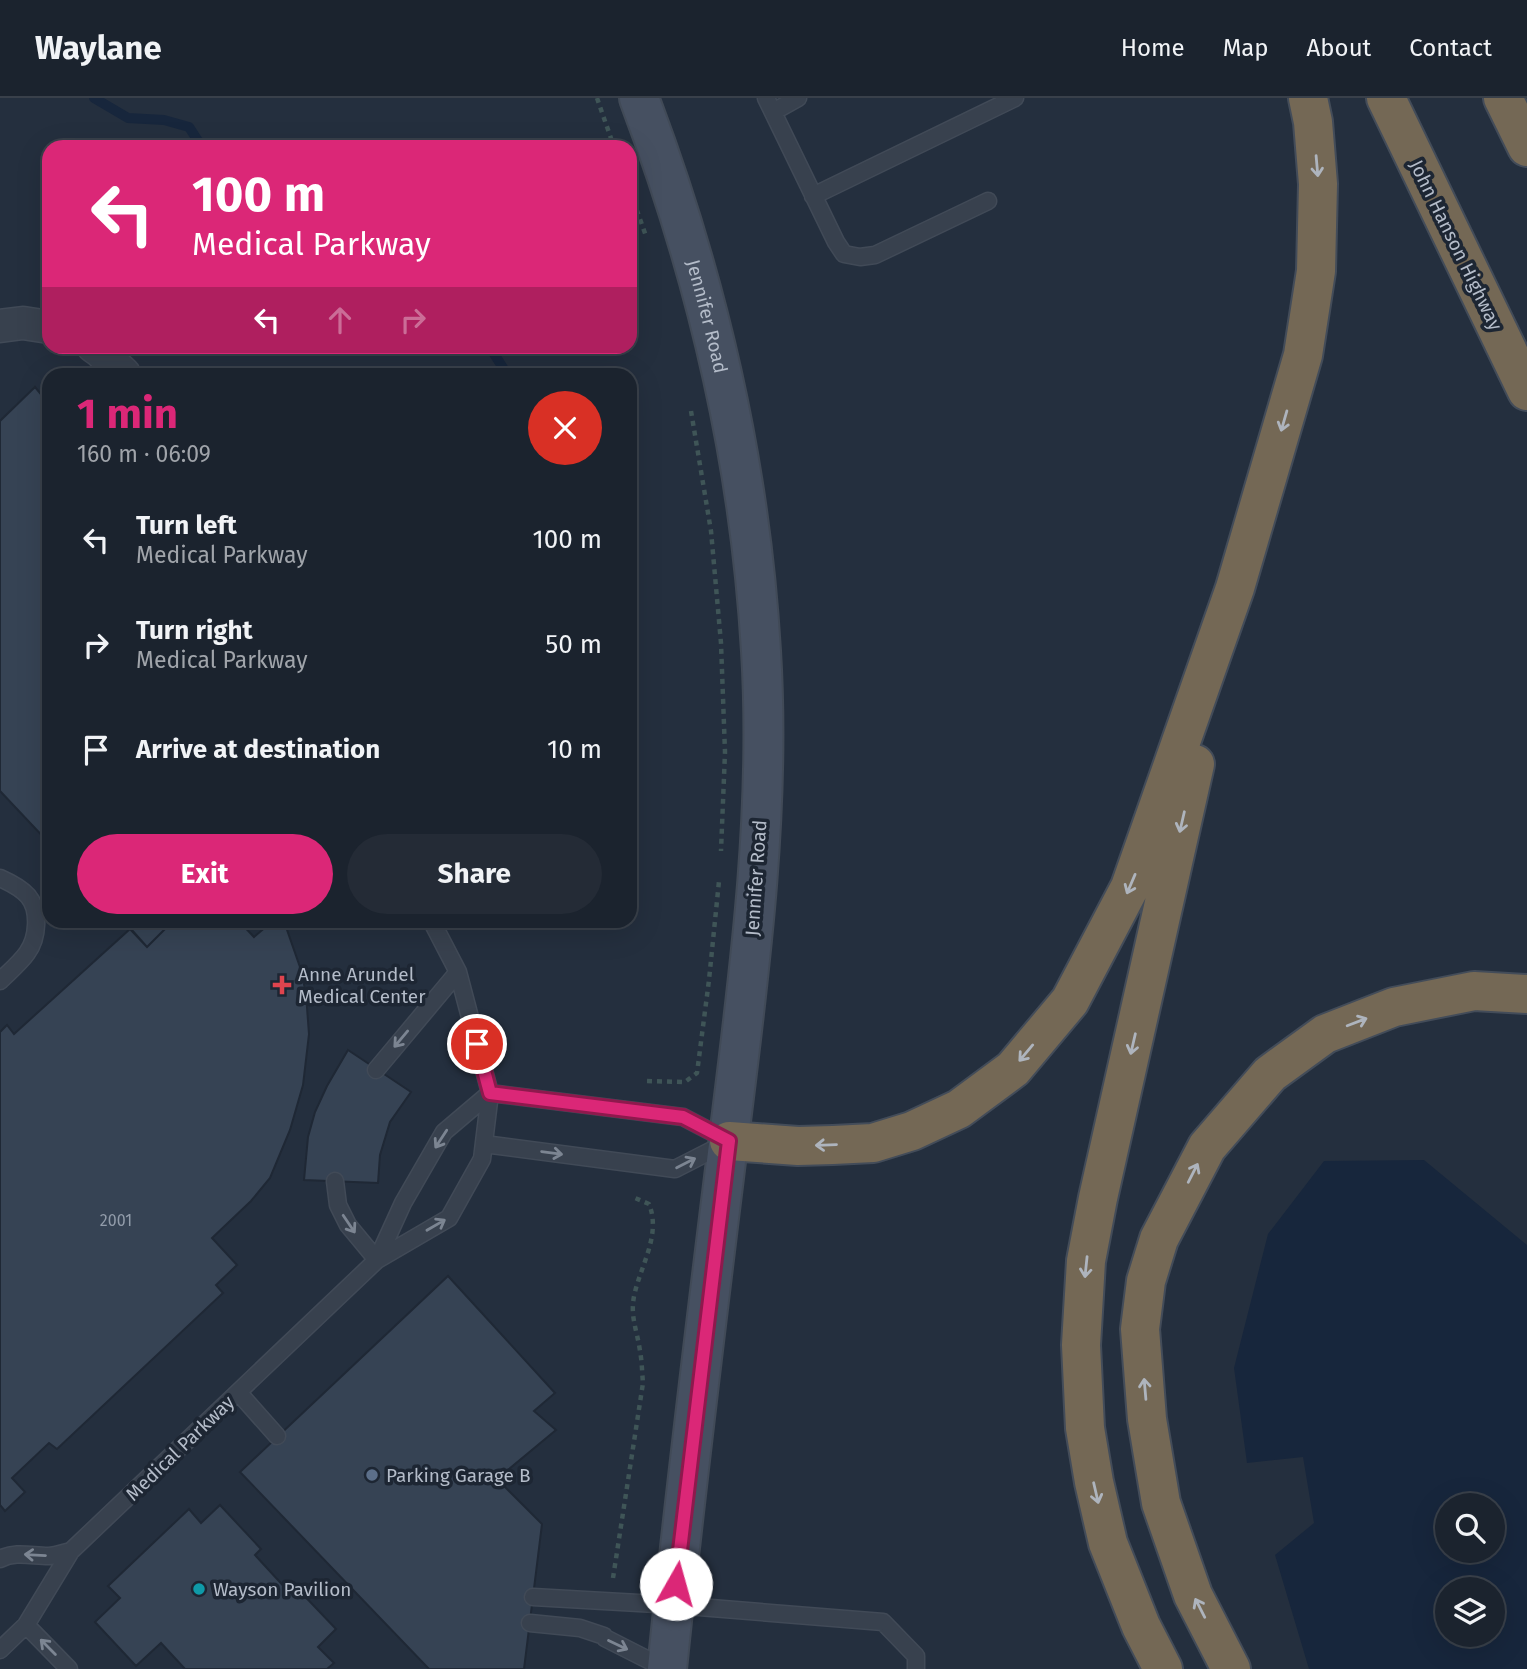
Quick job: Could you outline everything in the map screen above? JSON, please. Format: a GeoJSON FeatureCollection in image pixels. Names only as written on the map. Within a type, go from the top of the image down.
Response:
{"type":"FeatureCollection","features":[{"type":"Feature","properties":{"kind":"highway"},"geometry":{"type":"LineString","coordinates":[[729,1141],[798,1146],[873,1143],[912,1131],[959,1109],[1013,1069],[1070,1000],[1130,887],[1235,588],[1303,355],[1316,271],[1318,184],[1313,122],[1308,98]]}},
{"type":"Feature","properties":{"kind":"highway","name":"John Hanson Highway"},"geometry":{"type":"LineString","coordinates":[[1386,98],[1527,391]]}},
{"type":"Feature","properties":{"kind":"highway"},"geometry":{"type":"LineString","coordinates":[[1503,98],[1527,147]]}},
{"type":"Feature","properties":{"kind":"highway"},"geometry":{"type":"LineString","coordinates":[[1163,1669],[1141,1626],[1108,1543],[1094,1482],[1085,1428],[1081,1345],[1085,1273],[1101,1185],[1235,588]]}},
{"type":"Feature","properties":{"kind":"highway"},"geometry":{"type":"LineString","coordinates":[[1231,1669],[1193,1595],[1161,1503],[1149,1431],[1140,1329],[1146,1281],[1159,1239],[1207,1147],[1270,1074],[1325,1034],[1394,1007],[1474,992],[1527,994]]}},
{"type":"Feature","properties":{"kind":"street","name":"Jennifer Road"},"geometry":{"type":"LineString","coordinates":[[639,98],[656,141],[695,268],[724,383],[749,526],[761,651],[763,786],[758,867],[742,1038],[667,1669]]}},
{"type":"Feature","properties":{"kind":"street"},"geometry":{"type":"LineString","coordinates":[[0,326],[23,323],[42,326]]}},
{"type":"Feature","properties":{"kind":"street"},"geometry":{"type":"LineString","coordinates":[[103,354],[118,368]]}},
{"type":"Feature","properties":{"kind":"lane"},"geometry":{"type":"LineString","coordinates":[[798,98],[769,105],[844,254],[860,257],[875,255],[988,201]]}},
{"type":"Feature","properties":{"kind":"lane"},"geometry":{"type":"LineString","coordinates":[[813,196],[1015,98]]}},
{"type":"Feature","properties":{"kind":"lane"},"geometry":{"type":"LineString","coordinates":[[0,878],[29,896],[37,919],[35,937],[27,953],[0,981]]}},
{"type":"Feature","properties":{"kind":"lane","name":"Medical Parkway"},"geometry":{"type":"LineString","coordinates":[[0,1650],[26,1625],[71,1551],[377,1260],[449,1217],[482,1159],[490,1093],[457,972],[435,928]]}},
{"type":"Feature","properties":{"kind":"lane"},"geometry":{"type":"LineString","coordinates":[[376,1070],[457,972]]}},
{"type":"Feature","properties":{"kind":"lane"},"geometry":{"type":"LineString","coordinates":[[490,1093],[683,1117],[729,1141]]}},
{"type":"Feature","properties":{"kind":"lane","name":"Medical Parkway"},"geometry":{"type":"LineString","coordinates":[[377,1260],[403,1203],[444,1132],[490,1093]]}},
{"type":"Feature","properties":{"kind":"lane"},"geometry":{"type":"LineString","coordinates":[[484,1144],[675,1169],[729,1141]]}},
{"type":"Feature","properties":{"kind":"lane"},"geometry":{"type":"LineString","coordinates":[[335,1181],[338,1205],[348,1224],[377,1260]]}},
{"type":"Feature","properties":{"kind":"lane"},"geometry":{"type":"LineString","coordinates":[[238,1392],[277,1436]]}},
{"type":"Feature","properties":{"kind":"lane"},"geometry":{"type":"LineString","coordinates":[[0,1559],[4,1556],[20,1555],[51,1556],[71,1551]]}},
{"type":"Feature","properties":{"kind":"lane"},"geometry":{"type":"LineString","coordinates":[[533,1597],[883,1622],[916,1656],[915,1669]]}},
{"type":"Feature","properties":{"kind":"lane"},"geometry":{"type":"LineString","coordinates":[[530,1623],[580,1629],[604,1636],[667,1669]]}},
{"type":"Feature","properties":{"kind":"lane"},"geometry":{"type":"LineString","coordinates":[[26,1625],[69,1669]]}},
{"type":"Feature","properties":{"kind":"path"},"geometry":{"type":"LineString","coordinates":[[597,98],[612,140]]}},
{"type":"Feature","properties":{"kind":"path"},"geometry":{"type":"LineString","coordinates":[[637,211],[649,244]]}},
{"type":"Feature","properties":{"kind":"path"},"geometry":{"type":"LineString","coordinates":[[690,404],[711,531],[721,643],[725,752],[721,854]]}},
{"type":"Feature","properties":{"kind":"path"},"geometry":{"type":"LineString","coordinates":[[647,1081],[685,1082],[697,1073],[719,880]]}},
{"type":"Feature","properties":{"kind":"path"},"geometry":{"type":"LineString","coordinates":[[613,1580],[643,1383],[641,1353],[631,1312],[654,1232],[653,1214],[649,1204],[635,1198]]}},
{"type":"Feature","properties":{"kind":"water"},"geometry":{"type":"Polygon","coordinates":[[[1424,1160],[1527,1245],[1527,1669],[1309,1669],[1275,1555],[1314,1523],[1303,1457],[1247,1463],[1234,1368],[1268,1234],[1324,1161],[1424,1160]]]}},
{"type":"Feature","properties":{"kind":"building"},"geometry":{"type":"Polygon","coordinates":[[[35,387],[42,396],[42,836],[0,791],[0,421],[35,387]]]}},
{"type":"Feature","properties":{"kind":"building"},"geometry":{"type":"Polygon","coordinates":[[[130,928],[166,928],[147,947],[130,928]]]}},
{"type":"Feature","properties":{"kind":"building"},"geometry":{"type":"Polygon","coordinates":[[[166,928],[246,928],[254,937],[265,928],[286,928],[306,994],[309,1034],[303,1085],[290,1130],[270,1178],[251,1201],[212,1238],[237,1265],[216,1285],[223,1293],[57,1449],[49,1443],[12,1478],[25,1492],[5,1511],[0,1505],[0,1032],[7,1025],[14,1034],[130,929],[147,947],[166,928]]]}},
{"type":"Feature","properties":{"kind":"building"},"geometry":{"type":"Polygon","coordinates":[[[348,1050],[411,1092],[390,1122],[380,1155],[378,1183],[304,1180],[308,1137],[315,1112],[348,1050]]]}},
{"type":"Feature","properties":{"kind":"building","name":"Parking Garage B"},"geometry":{"type":"Polygon","coordinates":[[[448,1276],[555,1393],[534,1411],[556,1430],[497,1479],[542,1524],[524,1669],[429,1669],[240,1472],[448,1276]]]}},
{"type":"Feature","properties":{"kind":"building","name":"Wayson Pavilion"},"geometry":{"type":"Polygon","coordinates":[[[220,1505],[261,1549],[255,1555],[289,1592],[295,1586],[336,1629],[318,1647],[334,1663],[327,1669],[185,1669],[161,1643],[136,1666],[95,1622],[120,1598],[108,1586],[189,1509],[201,1523],[220,1505]]]}},
{"type":"Feature","properties":{"kind":"waterway"},"geometry":{"type":"LineString","coordinates":[[94,98],[128,118],[164,120],[189,127],[197,140]]}},
{"type":"Feature","properties":{"kind":"waterway"},"geometry":{"type":"LineString","coordinates":[[494,354],[503,368]]}},
{"type":"Feature","properties":{"kind":"place","name":"Anne Arundel Medical Center"},"geometry":{"type":"Point","coordinates":[282,985]}},
{"type":"Feature","properties":{"kind":"place","name":"Parking Garage B"},"geometry":{"type":"Point","coordinates":[372,1475]}},
{"type":"Feature","properties":{"kind":"place","name":"Wayson Pavilion"},"geometry":{"type":"Point","coordinates":[199,1589]}},
{"type":"Feature","properties":{"kind":"route"},"geometry":{"type":"LineString","coordinates":[[477,1044],[490,1093],[683,1117],[729,1141],[676,1584]]}}]}
